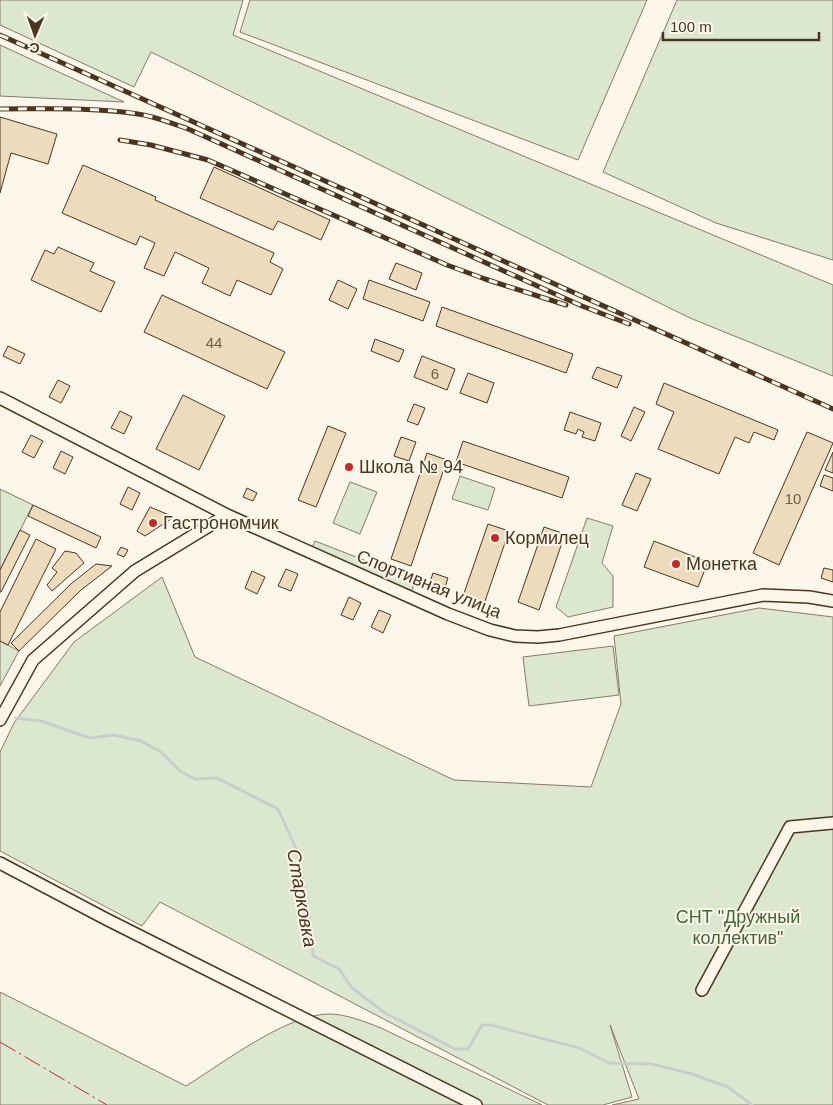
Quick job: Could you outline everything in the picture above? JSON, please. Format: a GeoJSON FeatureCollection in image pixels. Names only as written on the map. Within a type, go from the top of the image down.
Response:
{"type":"FeatureCollection","features":[{"type":"Feature","properties":{"kind":"street","name":"Спортивная улица"},"geometry":{"type":"LineString","coordinates":[[0,398],[227,515],[448,614],[490,630],[515,636],[559,635],[763,595],[809,597],[833,601]]}},
{"type":"Feature","properties":{"kind":"street"},"geometry":{"type":"LineString","coordinates":[[0,720],[33,660],[135,571],[227,515]]}},
{"type":"Feature","properties":{"kind":"street"},"geometry":{"type":"LineString","coordinates":[[702,990],[790,827],[833,823]]}},
{"type":"Feature","properties":{"kind":"street"},"geometry":{"type":"LineString","coordinates":[[0,863],[106,919],[476,1105]]}},
{"type":"Feature","properties":{"kind":"green space"},"geometry":{"type":"Polygon","coordinates":[[[0,0],[243,0],[233,35],[833,285],[833,376],[690,318],[151,52],[134,87],[0,25],[0,0]]]}},
{"type":"Feature","properties":{"kind":"green space"},"geometry":{"type":"Polygon","coordinates":[[[250,0],[647,0],[578,160],[240,32],[250,0]]]}},
{"type":"Feature","properties":{"kind":"green space"},"geometry":{"type":"Polygon","coordinates":[[[677,0],[833,0],[833,260],[716,223],[603,172],[677,0]]]}},
{"type":"Feature","properties":{"kind":"green space"},"geometry":{"type":"Polygon","coordinates":[[[0,45],[124,102],[0,96],[0,45]]]}},
{"type":"Feature","properties":{"kind":"green space"},"geometry":{"type":"Polygon","coordinates":[[[460,476],[495,488],[488,510],[452,499],[460,476]]]}},
{"type":"Feature","properties":{"kind":"green space"},"geometry":{"type":"Polygon","coordinates":[[[350,482],[377,492],[360,534],[333,523],[350,482]]]}},
{"type":"Feature","properties":{"kind":"green space"},"geometry":{"type":"Polygon","coordinates":[[[0,489],[33,505],[0,570],[0,489]]]}},
{"type":"Feature","properties":{"kind":"green space"},"geometry":{"type":"Polygon","coordinates":[[[587,518],[613,526],[602,563],[613,576],[613,607],[568,617],[556,607],[587,518]]]}},
{"type":"Feature","properties":{"kind":"green space"},"geometry":{"type":"Polygon","coordinates":[[[315,541],[415,580],[411,594],[311,550],[315,541]]]}},
{"type":"Feature","properties":{"kind":"green space","name":"СНТ \"Дружный коллектив\""},"geometry":{"type":"Polygon","coordinates":[[[162,577],[195,657],[454,780],[591,787],[621,704],[614,636],[759,608],[833,617],[833,1105],[612,1105],[639,1099],[610,1025],[632,1097],[603,1105],[548,1105],[160,902],[142,926],[0,851],[0,752],[14,723],[74,642],[162,577]]]}},
{"type":"Feature","properties":{"kind":"green space"},"geometry":{"type":"Polygon","coordinates":[[[0,641],[19,651],[0,686],[0,641]]]}},
{"type":"Feature","properties":{"kind":"green space"},"geometry":{"type":"Polygon","coordinates":[[[613,646],[619,695],[529,706],[523,657],[613,646]]]}},
{"type":"Feature","properties":{"kind":"green space"},"geometry":{"type":"Polygon","coordinates":[[[0,992],[186,1086],[236,1053],[275,1031],[312,1016],[335,1014],[381,1028],[542,1105],[0,1105],[0,992]]]}},
{"type":"Feature","properties":{"kind":"building"},"geometry":{"type":"Polygon","coordinates":[[[0,117],[57,134],[48,164],[11,153],[0,193],[0,117]]]}},
{"type":"Feature","properties":{"kind":"building"},"geometry":{"type":"Polygon","coordinates":[[[83,165],[156,197],[155,200],[274,253],[270,262],[283,269],[271,295],[237,280],[230,296],[202,283],[209,268],[175,252],[164,276],[144,268],[155,243],[140,236],[136,245],[62,213],[83,165]]]}},
{"type":"Feature","properties":{"kind":"building"},"geometry":{"type":"Polygon","coordinates":[[[214,167],[330,220],[321,240],[278,221],[273,230],[200,198],[214,167]]]}},
{"type":"Feature","properties":{"kind":"building"},"geometry":{"type":"Polygon","coordinates":[[[58,247],[94,263],[90,271],[115,282],[101,312],[31,280],[45,250],[54,254],[58,247]]]}},
{"type":"Feature","properties":{"kind":"building"},"geometry":{"type":"Polygon","coordinates":[[[396,263],[422,273],[416,290],[389,279],[396,263]]]}},
{"type":"Feature","properties":{"kind":"building"},"geometry":{"type":"Polygon","coordinates":[[[338,280],[357,289],[348,309],[329,300],[338,280]]]}},
{"type":"Feature","properties":{"kind":"building"},"geometry":{"type":"Polygon","coordinates":[[[369,280],[430,302],[423,321],[363,299],[369,280]]]}},
{"type":"Feature","properties":{"kind":"building"},"geometry":{"type":"Polygon","coordinates":[[[162,295],[285,352],[267,389],[144,332],[162,295]]]}},
{"type":"Feature","properties":{"kind":"building"},"geometry":{"type":"Polygon","coordinates":[[[442,307],[573,354],[566,373],[436,326],[442,307]]]}},
{"type":"Feature","properties":{"kind":"building"},"geometry":{"type":"Polygon","coordinates":[[[375,339],[404,350],[399,362],[371,351],[375,339]]]}},
{"type":"Feature","properties":{"kind":"building"},"geometry":{"type":"Polygon","coordinates":[[[8,346],[25,354],[20,364],[3,356],[8,346]]]}},
{"type":"Feature","properties":{"kind":"building"},"geometry":{"type":"Polygon","coordinates":[[[422,356],[455,369],[447,390],[414,377],[422,356]]]}},
{"type":"Feature","properties":{"kind":"building"},"geometry":{"type":"Polygon","coordinates":[[[597,367],[622,376],[617,388],[592,378],[597,367]]]}},
{"type":"Feature","properties":{"kind":"building"},"geometry":{"type":"Polygon","coordinates":[[[468,373],[494,383],[487,403],[460,393],[468,373]]]}},
{"type":"Feature","properties":{"kind":"building"},"geometry":{"type":"Polygon","coordinates":[[[58,380],[70,386],[61,403],[49,397],[58,380]]]}},
{"type":"Feature","properties":{"kind":"building"},"geometry":{"type":"Polygon","coordinates":[[[664,383],[778,430],[774,440],[754,432],[749,443],[735,437],[719,474],[658,449],[674,412],[656,404],[664,383]]]}},
{"type":"Feature","properties":{"kind":"building"},"geometry":{"type":"Polygon","coordinates":[[[183,395],[225,416],[199,470],[156,449],[183,395]]]}},
{"type":"Feature","properties":{"kind":"building"},"geometry":{"type":"Polygon","coordinates":[[[414,404],[425,408],[418,425],[407,421],[414,404]]]}},
{"type":"Feature","properties":{"kind":"building"},"geometry":{"type":"Polygon","coordinates":[[[634,407],[645,412],[631,441],[621,436],[634,407]]]}},
{"type":"Feature","properties":{"kind":"building"},"geometry":{"type":"Polygon","coordinates":[[[120,411],[132,417],[124,434],[111,428],[120,411]]]}},
{"type":"Feature","properties":{"kind":"building"},"geometry":{"type":"Polygon","coordinates":[[[570,412],[601,423],[595,441],[582,437],[584,432],[578,429],[576,434],[564,430],[570,412]]]}},
{"type":"Feature","properties":{"kind":"building"},"geometry":{"type":"Polygon","coordinates":[[[328,426],[346,433],[316,507],[298,500],[328,426]]]}},
{"type":"Feature","properties":{"kind":"building"},"geometry":{"type":"Polygon","coordinates":[[[807,432],[833,443],[779,565],[753,553],[807,432]]]}},
{"type":"Feature","properties":{"kind":"building"},"geometry":{"type":"Polygon","coordinates":[[[31,435],[43,441],[34,458],[22,452],[31,435]]]}},
{"type":"Feature","properties":{"kind":"building"},"geometry":{"type":"Polygon","coordinates":[[[401,437],[416,442],[409,461],[394,456],[401,437]]]}},
{"type":"Feature","properties":{"kind":"building"},"geometry":{"type":"Polygon","coordinates":[[[463,441],[569,477],[562,498],[456,462],[463,441]]]}},
{"type":"Feature","properties":{"kind":"building"},"geometry":{"type":"Polygon","coordinates":[[[61,451],[73,457],[65,474],[53,468],[61,451]]]}},
{"type":"Feature","properties":{"kind":"building"},"geometry":{"type":"Polygon","coordinates":[[[833,452],[833,473],[825,470],[833,452]]]}},
{"type":"Feature","properties":{"kind":"building"},"geometry":{"type":"Polygon","coordinates":[[[427,453],[447,460],[411,566],[391,559],[427,453]]]}},
{"type":"Feature","properties":{"kind":"building"},"geometry":{"type":"Polygon","coordinates":[[[636,473],[651,479],[637,511],[622,505],[636,473]]]}},
{"type":"Feature","properties":{"kind":"building"},"geometry":{"type":"Polygon","coordinates":[[[824,475],[833,478],[833,491],[820,486],[824,475]]]}},
{"type":"Feature","properties":{"kind":"building"},"geometry":{"type":"Polygon","coordinates":[[[128,487],[140,493],[132,510],[120,504],[128,487]]]}},
{"type":"Feature","properties":{"kind":"building"},"geometry":{"type":"Polygon","coordinates":[[[247,488],[257,493],[253,501],[243,497],[247,488]]]}},
{"type":"Feature","properties":{"kind":"building"},"geometry":{"type":"Polygon","coordinates":[[[33,505],[101,537],[96,548],[28,516],[33,505]]]}},
{"type":"Feature","properties":{"kind":"building","name":"Гастрономчик"},"geometry":{"type":"Polygon","coordinates":[[[150,507],[174,517],[145,536],[137,531],[150,507]]]}},
{"type":"Feature","properties":{"kind":"building"},"geometry":{"type":"Polygon","coordinates":[[[488,524],[509,531],[483,607],[462,599],[488,524]]]}},
{"type":"Feature","properties":{"kind":"building"},"geometry":{"type":"Polygon","coordinates":[[[544,527],[565,534],[539,610],[518,602],[544,527]]]}},
{"type":"Feature","properties":{"kind":"building"},"geometry":{"type":"Polygon","coordinates":[[[20,530],[30,535],[0,592],[0,570],[20,530]]]}},
{"type":"Feature","properties":{"kind":"building"},"geometry":{"type":"Polygon","coordinates":[[[36,539],[56,549],[8,645],[0,641],[0,612],[36,539]]]}},
{"type":"Feature","properties":{"kind":"building","name":"Монетка"},"geometry":{"type":"Polygon","coordinates":[[[654,541],[708,562],[698,587],[644,567],[654,541]]]}},
{"type":"Feature","properties":{"kind":"building"},"geometry":{"type":"Polygon","coordinates":[[[121,547],[128,550],[124,557],[117,554],[121,547]]]}},
{"type":"Feature","properties":{"kind":"building"},"geometry":{"type":"Polygon","coordinates":[[[65,551],[76,553],[84,563],[52,591],[47,585],[57,572],[52,568],[65,551]]]}},
{"type":"Feature","properties":{"kind":"building"},"geometry":{"type":"Polygon","coordinates":[[[96,564],[112,566],[81,590],[19,651],[11,643],[72,583],[96,564]]]}},
{"type":"Feature","properties":{"kind":"building"},"geometry":{"type":"Polygon","coordinates":[[[824,568],[833,570],[833,582],[821,578],[824,568]]]}},
{"type":"Feature","properties":{"kind":"building"},"geometry":{"type":"Polygon","coordinates":[[[286,569],[298,574],[291,591],[278,586],[286,569]]]}},
{"type":"Feature","properties":{"kind":"building"},"geometry":{"type":"Polygon","coordinates":[[[252,571],[265,577],[257,594],[245,588],[252,571]]]}},
{"type":"Feature","properties":{"kind":"building"},"geometry":{"type":"Polygon","coordinates":[[[433,573],[448,578],[444,590],[429,585],[433,573]]]}},
{"type":"Feature","properties":{"kind":"building"},"geometry":{"type":"Polygon","coordinates":[[[349,597],[361,603],[353,620],[341,615],[349,597]]]}},
{"type":"Feature","properties":{"kind":"building"},"geometry":{"type":"Polygon","coordinates":[[[379,610],[391,615],[383,633],[371,627],[379,610]]]}},
{"type":"Feature","properties":{"kind":"waterway","name":"Старковка"},"geometry":{"type":"LineString","coordinates":[[16,718],[41,721],[90,738],[114,735],[141,741],[161,752],[180,771],[195,779],[217,778],[278,809],[298,853],[310,921],[313,956],[339,969],[352,988],[385,1013],[455,1049],[468,1049],[482,1025],[491,1025],[579,1048],[609,1063],[651,1064],[689,1073],[728,1087],[752,1105]]}},
{"type":"Feature","properties":{"kind":"railway"},"geometry":{"type":"LineString","coordinates":[[0,35],[833,409]]}},
{"type":"Feature","properties":{"kind":"railway"},"geometry":{"type":"LineString","coordinates":[[0,109],[104,110],[150,116],[186,128],[582,306],[629,324]]}},
{"type":"Feature","properties":{"kind":"railway"},"geometry":{"type":"LineString","coordinates":[[120,140],[151,145],[208,160],[447,265],[566,305]]}},
{"type":"Feature","properties":{"kind":"power"},"geometry":{"type":"LineString","coordinates":[[0,1042],[107,1105]]}},
{"type":"Feature","properties":{"kind":"place","name":"Школа № 94"},"geometry":{"type":"Point","coordinates":[349,467]}},
{"type":"Feature","properties":{"kind":"place","name":"Гастрономчик"},"geometry":{"type":"Point","coordinates":[153,523]}},
{"type":"Feature","properties":{"kind":"place","name":"Кормилец"},"geometry":{"type":"Point","coordinates":[495,538]}},
{"type":"Feature","properties":{"kind":"place","name":"Монетка"},"geometry":{"type":"Point","coordinates":[676,564]}}]}
